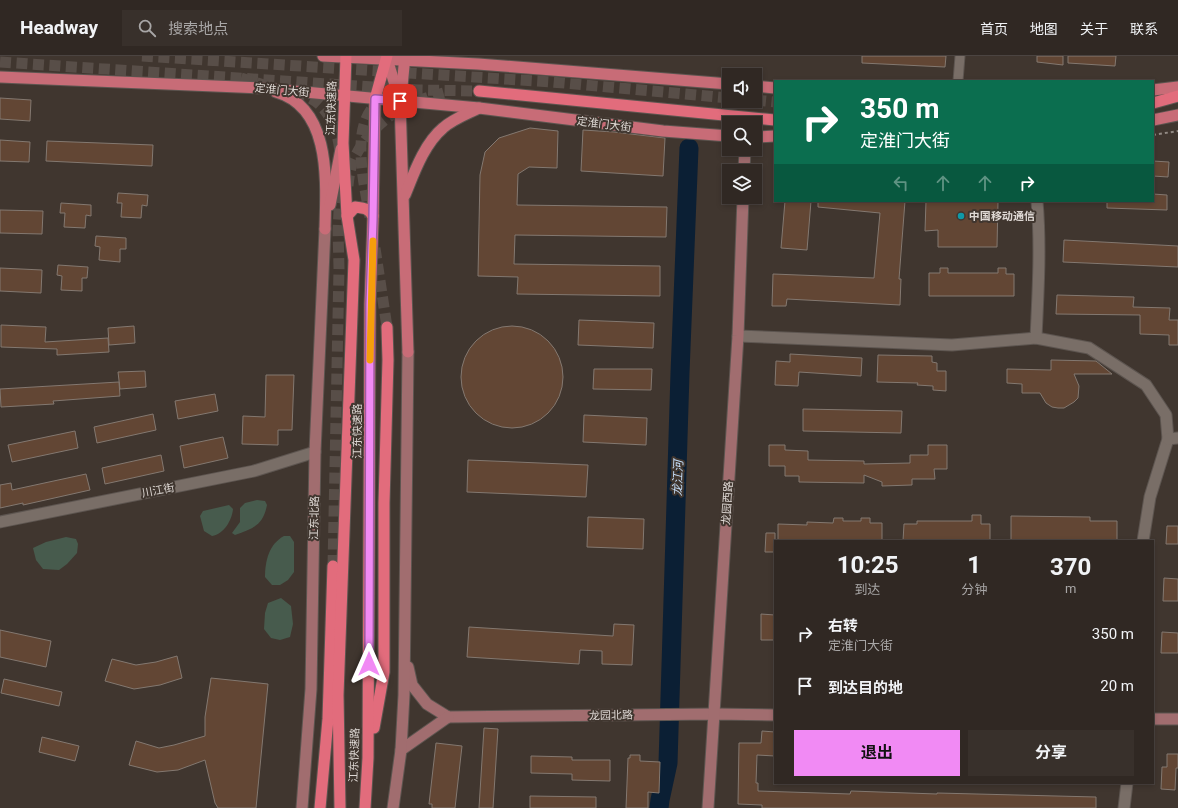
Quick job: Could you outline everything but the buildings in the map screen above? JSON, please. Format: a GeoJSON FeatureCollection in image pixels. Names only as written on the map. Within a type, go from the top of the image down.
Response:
{"type":"FeatureCollection","features":[{"type":"Feature","properties":{"kind":"highway","name":"江东快速路"},"geometry":{"type":"LineString","coordinates":[[340,808],[338,695],[354,260],[347,216],[343,143],[346,57]]}},
{"type":"Feature","properties":{"kind":"highway","name":"江东快速路"},"geometry":{"type":"LineString","coordinates":[[365,808],[368,758],[370,304],[375,99],[387,58]]}},
{"type":"Feature","properties":{"kind":"highway"},"geometry":{"type":"LineString","coordinates":[[479,91],[774,120]]}},
{"type":"Feature","properties":{"kind":"highway"},"geometry":{"type":"LineString","coordinates":[[1154,103],[1178,96]]}},
{"type":"Feature","properties":{"kind":"highway"},"geometry":{"type":"LineString","coordinates":[[347,216],[355,208],[366,208],[373,216]]}},
{"type":"Feature","properties":{"kind":"highway"},"geometry":{"type":"LineString","coordinates":[[368,758],[384,672],[384,503],[388,360],[387,327]]}},
{"type":"Feature","properties":{"kind":"highway"},"geometry":{"type":"LineString","coordinates":[[320,808],[328,719],[333,566]]}},
{"type":"Feature","properties":{"kind":"main road"},"geometry":{"type":"LineString","coordinates":[[323,56],[405,58],[722,83]]}},
{"type":"Feature","properties":{"kind":"main road"},"geometry":{"type":"LineString","coordinates":[[465,56],[478,64]]}},
{"type":"Feature","properties":{"kind":"main road"},"geometry":{"type":"LineString","coordinates":[[387,58],[400,101]]}},
{"type":"Feature","properties":{"kind":"main road"},"geometry":{"type":"LineString","coordinates":[[393,808],[401,750],[404,694],[408,352],[400,101],[405,58]]}},
{"type":"Feature","properties":{"kind":"main road","name":"定淮门大街"},"geometry":{"type":"LineString","coordinates":[[0,77],[262,88],[479,108],[663,131],[722,135]]}},
{"type":"Feature","properties":{"kind":"main road"},"geometry":{"type":"LineString","coordinates":[[762,87],[774,88]]}},
{"type":"Feature","properties":{"kind":"main road"},"geometry":{"type":"LineString","coordinates":[[1154,90],[1178,87]]}},
{"type":"Feature","properties":{"kind":"main road"},"geometry":{"type":"LineString","coordinates":[[262,88],[280,93],[295,102],[306,112],[318,132],[326,181],[325,229]]}},
{"type":"Feature","properties":{"kind":"main road"},"geometry":{"type":"LineString","coordinates":[[403,199],[418,163],[428,146],[443,128],[479,108]]}},
{"type":"Feature","properties":{"kind":"main road"},"geometry":{"type":"LineString","coordinates":[[1154,120],[1178,115]]}},
{"type":"Feature","properties":{"kind":"main road"},"geometry":{"type":"LineString","coordinates":[[762,137],[774,136]]}},
{"type":"Feature","properties":{"kind":"main road"},"geometry":{"type":"LineString","coordinates":[[325,229],[343,143]]}},
{"type":"Feature","properties":{"kind":"main road","name":"龙园西路"},"geometry":{"type":"LineString","coordinates":[[708,808],[738,336],[743,204]]}},
{"type":"Feature","properties":{"kind":"main road","name":"江东北路"},"geometry":{"type":"LineString","coordinates":[[302,808],[311,689],[315,452],[325,229]]}},
{"type":"Feature","properties":{"kind":"main road"},"geometry":{"type":"LineString","coordinates":[[401,750],[448,717],[427,704],[412,685],[404,652]]}},
{"type":"Feature","properties":{"kind":"main road","name":"龙园北路"},"geometry":{"type":"LineString","coordinates":[[448,717],[714,714],[774,715]]}},
{"type":"Feature","properties":{"kind":"main road"},"geometry":{"type":"LineString","coordinates":[[1154,719],[1178,719]]}},
{"type":"Feature","properties":{"kind":"street"},"geometry":{"type":"LineString","coordinates":[[958,80],[960,56]]}},
{"type":"Feature","properties":{"kind":"street"},"geometry":{"type":"LineString","coordinates":[[1036,338],[1039,222],[1037,202]]}},
{"type":"Feature","properties":{"kind":"street"},"geometry":{"type":"LineString","coordinates":[[738,336],[952,345],[1036,338],[1089,348],[1146,385],[1166,415],[1173,439],[1150,497],[1143,540]]}},
{"type":"Feature","properties":{"kind":"street","name":"川江街"},"geometry":{"type":"LineString","coordinates":[[0,522],[254,471],[315,452]]}},
{"type":"Feature","properties":{"kind":"street"},"geometry":{"type":"LineString","coordinates":[[1124,808],[1127,784]]}},
{"type":"Feature","properties":{"kind":"path"},"geometry":{"type":"LineString","coordinates":[[1154,135],[1178,131]]}},
{"type":"Feature","properties":{"kind":"green space"},"geometry":{"type":"Polygon","coordinates":[[[257,500],[265,501],[267,505],[263,518],[260,522],[252,528],[235,535],[232,533],[240,522],[240,508],[245,503],[257,500]]]}},
{"type":"Feature","properties":{"kind":"green space"},"geometry":{"type":"Polygon","coordinates":[[[229,505],[233,509],[227,526],[216,535],[212,536],[204,531],[200,516],[203,511],[229,505]]]}},
{"type":"Feature","properties":{"kind":"green space"},"geometry":{"type":"Polygon","coordinates":[[[284,536],[290,536],[294,542],[294,572],[288,580],[280,585],[272,585],[265,577],[267,559],[271,548],[284,536]]]}},
{"type":"Feature","properties":{"kind":"green space"},"geometry":{"type":"Polygon","coordinates":[[[66,537],[76,539],[78,544],[77,553],[59,570],[43,569],[36,560],[33,548],[46,542],[66,537]]]}},
{"type":"Feature","properties":{"kind":"green space"},"geometry":{"type":"Polygon","coordinates":[[[281,598],[291,606],[293,624],[290,637],[280,640],[271,638],[264,629],[265,613],[268,603],[281,598]]]}},
{"type":"Feature","properties":{"kind":"waterway","name":"龙江河"},"geometry":{"type":"LineString","coordinates":[[659,808],[668,763],[680,373],[689,148]]}},
{"type":"Feature","properties":{"kind":"tunnel"},"geometry":{"type":"LineString","coordinates":[[142,56],[552,82],[722,97]]}},
{"type":"Feature","properties":{"kind":"tunnel"},"geometry":{"type":"LineString","coordinates":[[0,62],[418,90],[479,91]]}},
{"type":"Feature","properties":{"kind":"tunnel"},"geometry":{"type":"LineString","coordinates":[[241,78],[267,86]]}},
{"type":"Feature","properties":{"kind":"tunnel"},"geometry":{"type":"LineString","coordinates":[[295,93],[301,94],[317,102],[328,114],[335,129],[340,152]]}},
{"type":"Feature","properties":{"kind":"tunnel"},"geometry":{"type":"LineString","coordinates":[[348,186],[353,160],[367,138],[380,124],[395,112],[403,108],[444,93]]}},
{"type":"Feature","properties":{"kind":"tunnel"},"geometry":{"type":"LineString","coordinates":[[762,101],[774,102]]}},
{"type":"Feature","properties":{"kind":"tunnel"},"geometry":{"type":"LineString","coordinates":[[370,217],[361,158],[361,142],[363,127],[368,114],[377,103]]}},
{"type":"Feature","properties":{"kind":"tunnel"},"geometry":{"type":"LineString","coordinates":[[333,566],[339,268],[338,230],[341,174]]}},
{"type":"Feature","properties":{"kind":"tunnel"},"geometry":{"type":"LineString","coordinates":[[375,248],[387,327]]}},
{"type":"Feature","properties":{"kind":"slow traffic"},"geometry":{"type":"LineString","coordinates":[[370,360],[370,304],[373,241]]}},
{"type":"Feature","properties":{"kind":"place","name":"中国移动通信"},"geometry":{"type":"Point","coordinates":[961,216]}},
{"type":"Feature","properties":{"kind":"route"},"geometry":{"type":"LineString","coordinates":[[369,664],[370,304],[375,99],[400,101]]}}]}
